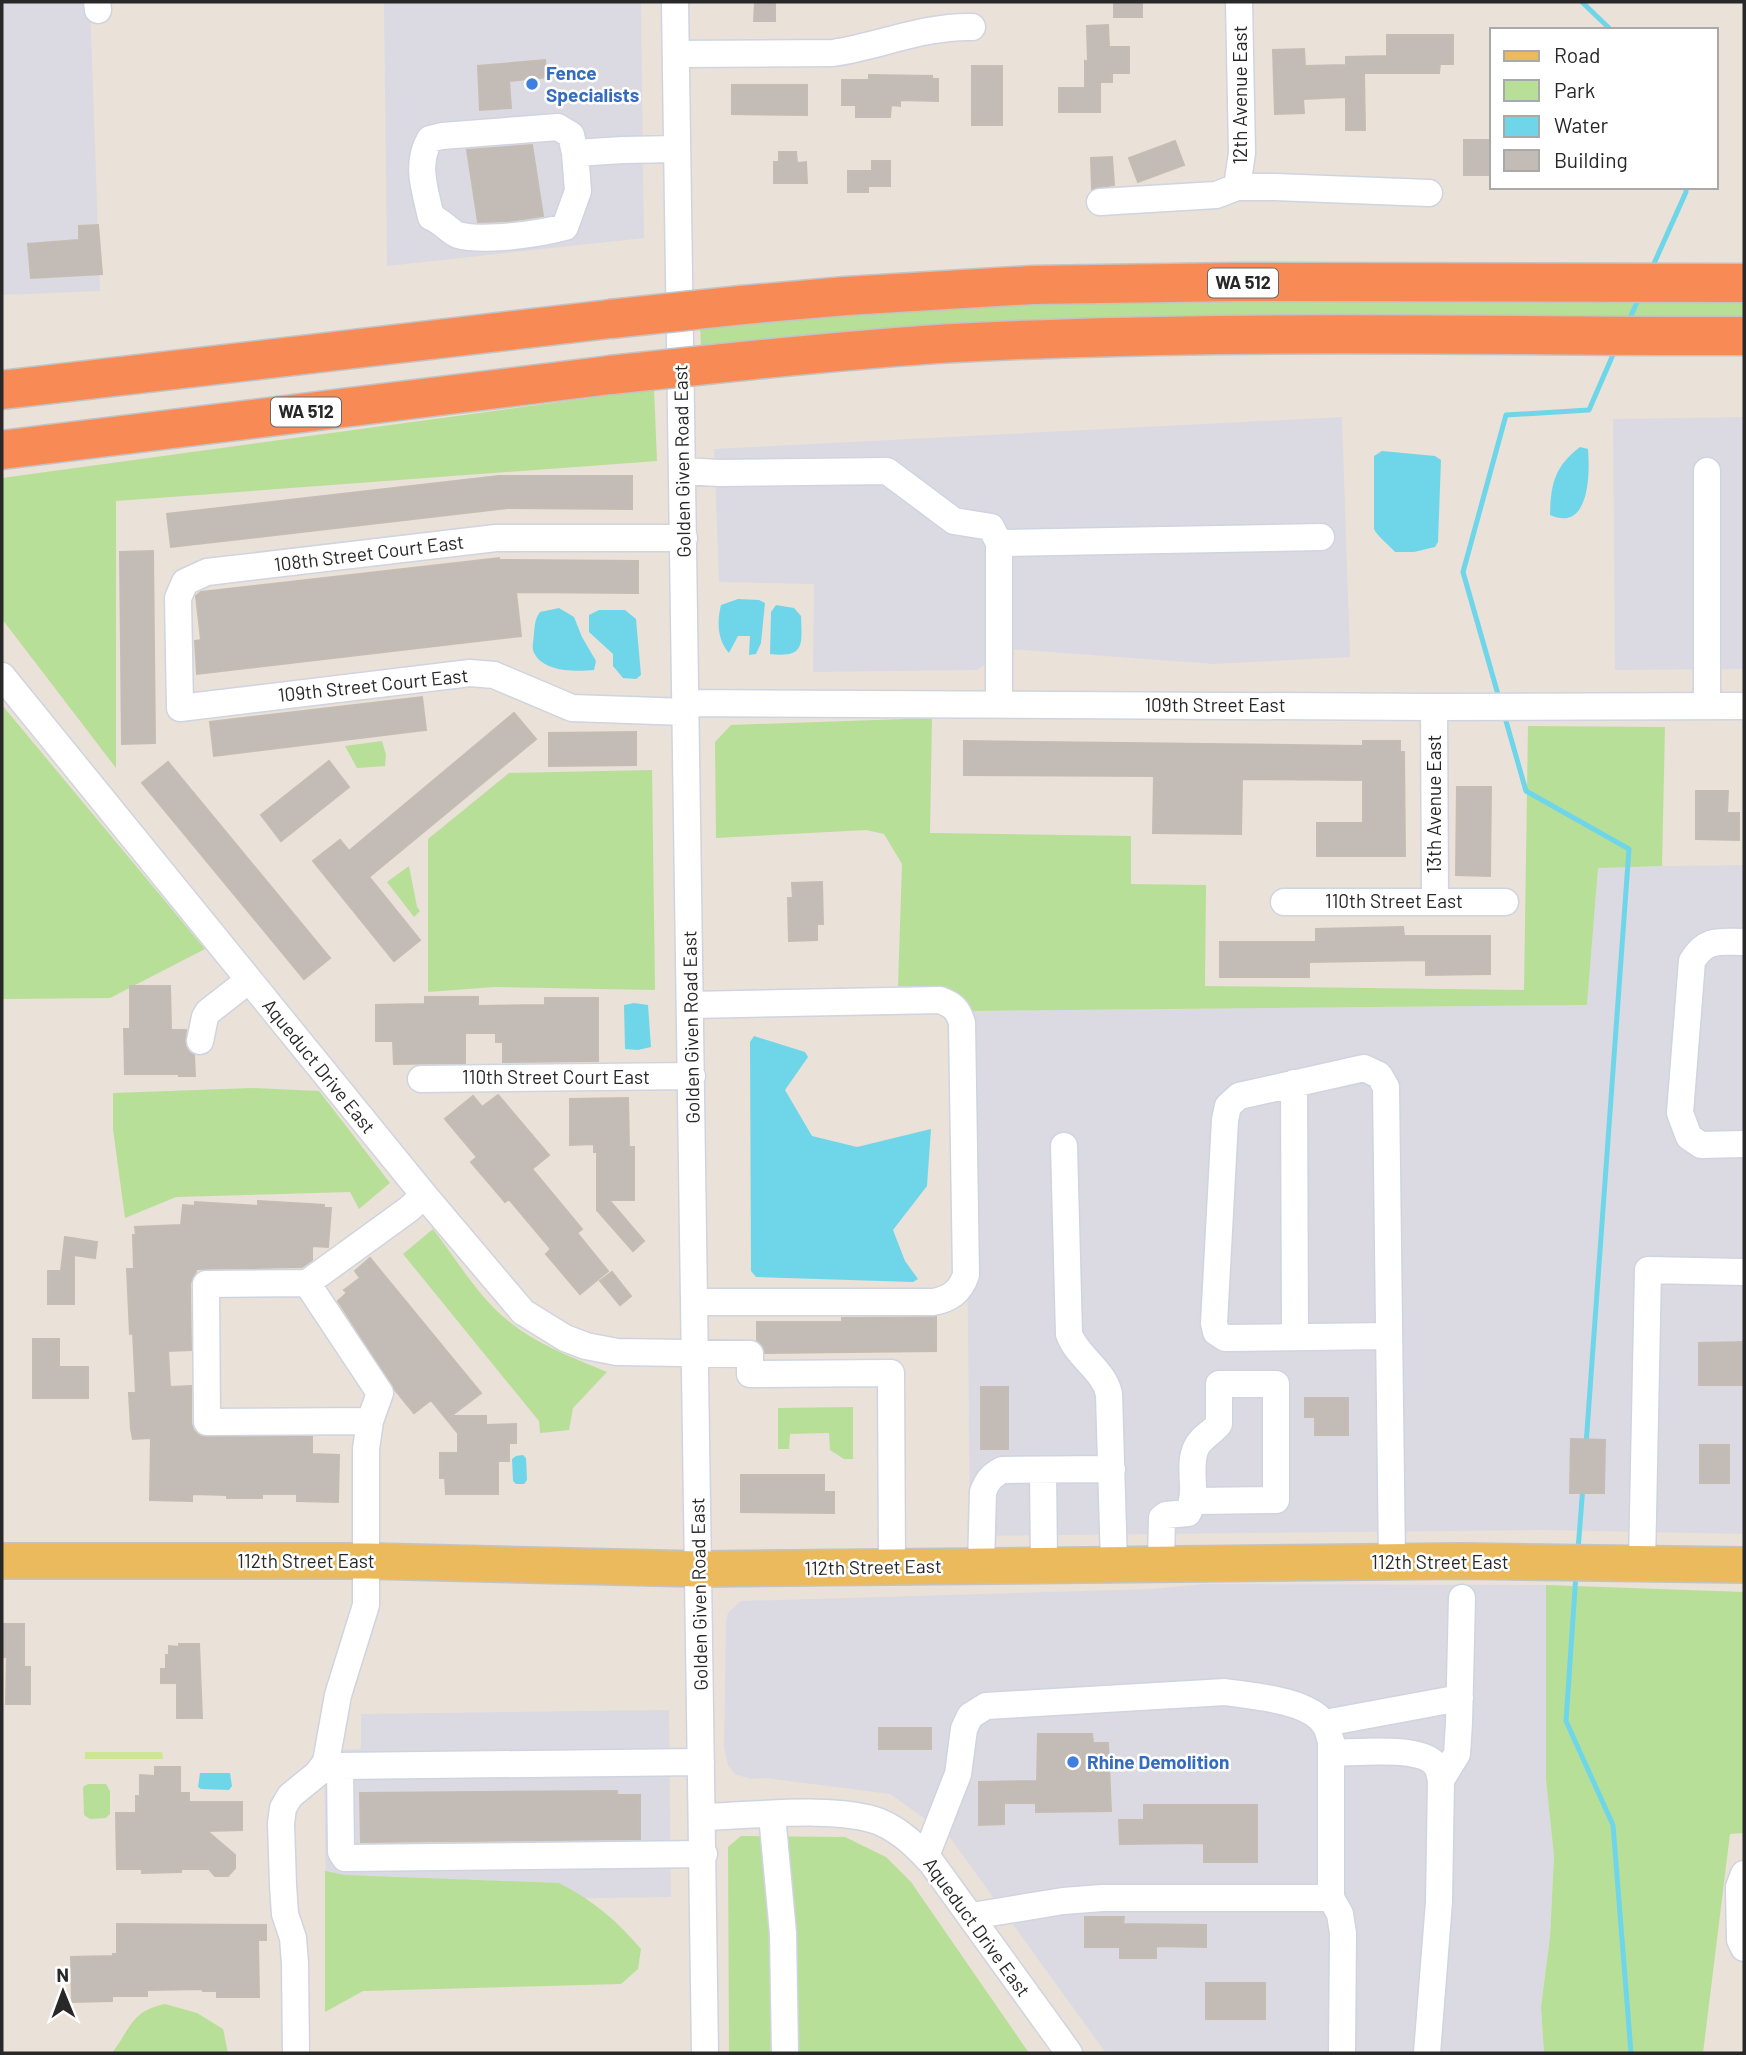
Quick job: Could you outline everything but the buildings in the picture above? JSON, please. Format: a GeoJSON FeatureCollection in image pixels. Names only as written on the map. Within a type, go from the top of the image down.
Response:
{"type":"FeatureCollection","features":[{"type":"Feature","properties":{"kind":"highway","name":"WA 512"},"geometry":{"type":"LineString","coordinates":[[2,390],[610,319],[846,296],[1032,285],[1238,282],[1744,283]]}},
{"type":"Feature","properties":{"kind":"highway","name":"WA 512"},"geometry":{"type":"LineString","coordinates":[[2,450],[610,375],[848,350],[1035,339],[1243,335],[1744,336]]}},
{"type":"Feature","properties":{"kind":"main road","name":"112th Street East"},"geometry":{"type":"LineString","coordinates":[[2,1561],[368,1561],[699,1569],[1392,1562],[1744,1565]]}},
{"type":"Feature","properties":{"kind":"street","name":"Golden Given Road East"},"geometry":{"type":"LineString","coordinates":[[675,2],[697,1354],[705,2053]]}},
{"type":"Feature","properties":{"kind":"street","name":"12th Avenue East"},"geometry":{"type":"LineString","coordinates":[[1237,187],[1242,159],[1239,2]]}},
{"type":"Feature","properties":{"kind":"street"},"geometry":{"type":"LineString","coordinates":[[676,54],[832,53],[922,30],[948,26],[972,27]]}},
{"type":"Feature","properties":{"kind":"street"},"geometry":{"type":"LineString","coordinates":[[558,127],[571,135],[575,153],[578,191],[565,227],[546,232],[478,238],[455,234],[443,222],[431,217],[422,178],[422,157],[430,139],[558,127]]}},
{"type":"Feature","properties":{"kind":"street"},"geometry":{"type":"LineString","coordinates":[[575,153],[677,149]]}},
{"type":"Feature","properties":{"kind":"street"},"geometry":{"type":"LineString","coordinates":[[1100,202],[1216,195],[1237,187],[1429,193]]}},
{"type":"Feature","properties":{"kind":"street"},"geometry":{"type":"LineString","coordinates":[[682,471],[887,471],[954,521],[991,527],[999,543],[999,704]]}},
{"type":"Feature","properties":{"kind":"street"},"geometry":{"type":"LineString","coordinates":[[1707,471],[1707,706]]}},
{"type":"Feature","properties":{"kind":"street"},"geometry":{"type":"LineString","coordinates":[[999,543],[1321,537]]}},
{"type":"Feature","properties":{"kind":"street","name":"108th Street Court East"},"geometry":{"type":"LineString","coordinates":[[180,708],[178,598],[185,582],[207,572],[496,538],[684,538]]}},
{"type":"Feature","properties":{"kind":"street","name":"109th Street Court East"},"geometry":{"type":"LineString","coordinates":[[180,708],[470,673],[494,675],[572,708],[686,707]]}},
{"type":"Feature","properties":{"kind":"street","name":"Aqueduct Drive East"},"geometry":{"type":"LineString","coordinates":[[2,676],[249,980],[417,1202],[523,1312],[565,1338],[617,1352],[750,1354],[750,1374],[891,1373],[892,1567]]}},
{"type":"Feature","properties":{"kind":"street","name":"109th Street East"},"geometry":{"type":"LineString","coordinates":[[686,707],[999,704],[1744,706]]}},
{"type":"Feature","properties":{"kind":"street","name":"13th Avenue East"},"geometry":{"type":"LineString","coordinates":[[1434,707],[1435,900]]}},
{"type":"Feature","properties":{"kind":"street","name":"110th Street East"},"geometry":{"type":"LineString","coordinates":[[1284,902],[1504,902]]}},
{"type":"Feature","properties":{"kind":"street"},"geometry":{"type":"LineString","coordinates":[[1744,942],[1715,942],[1700,948],[1692,961],[1680,1112],[1689,1137],[1701,1145],[1744,1144]]}},
{"type":"Feature","properties":{"kind":"street"},"geometry":{"type":"LineString","coordinates":[[200,1041],[208,1012],[249,980]]}},
{"type":"Feature","properties":{"kind":"street"},"geometry":{"type":"LineString","coordinates":[[691,1005],[940,1000],[953,1005],[959,1012],[963,1037],[966,1275],[955,1294],[945,1300],[933,1302],[696,1303]]}},
{"type":"Feature","properties":{"kind":"street"},"geometry":{"type":"LineString","coordinates":[[1389,1336],[1226,1338],[1216,1332],[1214,1323],[1226,1120],[1228,1106],[1239,1096],[1364,1068],[1379,1075],[1387,1087],[1392,1562]]}},
{"type":"Feature","properties":{"kind":"street","name":"110th Street Court East"},"geometry":{"type":"LineString","coordinates":[[421,1079],[692,1076]]}},
{"type":"Feature","properties":{"kind":"street"},"geometry":{"type":"LineString","coordinates":[[1294,1083],[1295,1337]]}},
{"type":"Feature","properties":{"kind":"street"},"geometry":{"type":"LineString","coordinates":[[1064,1146],[1069,1334],[1073,1344],[1107,1385],[1114,1564]]}},
{"type":"Feature","properties":{"kind":"street"},"geometry":{"type":"LineString","coordinates":[[370,1421],[207,1422],[206,1284],[307,1283],[417,1202]]}},
{"type":"Feature","properties":{"kind":"street"},"geometry":{"type":"LineString","coordinates":[[1642,1564],[1648,1270],[1744,1272]]}},
{"type":"Feature","properties":{"kind":"street"},"geometry":{"type":"LineString","coordinates":[[307,1283],[380,1393],[370,1421],[366,1449],[366,1605],[338,1695],[333,1764],[341,1852],[345,1858],[704,1854]]}},
{"type":"Feature","properties":{"kind":"street"},"geometry":{"type":"LineString","coordinates":[[1161,1564],[1162,1518],[1166,1515],[1188,1513],[1194,1501],[1193,1463],[1196,1447],[1219,1424],[1219,1384],[1276,1384],[1276,1500],[1194,1501]]}},
{"type":"Feature","properties":{"kind":"street"},"geometry":{"type":"LineString","coordinates":[[981,1566],[984,1493],[986,1483],[992,1475],[1002,1471],[1112,1469]]}},
{"type":"Feature","properties":{"kind":"street"},"geometry":{"type":"LineString","coordinates":[[1043,1470],[1044,1565]]}},
{"type":"Feature","properties":{"kind":"street"},"geometry":{"type":"LineString","coordinates":[[1441,1780],[1457,1754],[1462,1598]]}},
{"type":"Feature","properties":{"kind":"street"},"geometry":{"type":"LineString","coordinates":[[926,1856],[958,1774],[964,1729],[970,1716],[986,1706],[1225,1692],[1303,1707],[1325,1723],[1331,1741],[1331,1898],[1340,1914],[1343,1933],[1342,2053]]}},
{"type":"Feature","properties":{"kind":"street"},"geometry":{"type":"LineString","coordinates":[[1325,1723],[1460,1698]]}},
{"type":"Feature","properties":{"kind":"street"},"geometry":{"type":"LineString","coordinates":[[1331,1753],[1391,1752],[1418,1755],[1435,1764],[1441,1780],[1439,1902],[1427,2053]]}},
{"type":"Feature","properties":{"kind":"street"},"geometry":{"type":"LineString","coordinates":[[296,2053],[295,1964],[293,1938],[285,1914],[281,1823],[283,1808],[290,1796],[317,1774],[333,1764],[701,1762]]}},
{"type":"Feature","properties":{"kind":"street"},"geometry":{"type":"LineString","coordinates":[[772,1815],[783,1933],[785,2053]]}},
{"type":"Feature","properties":{"kind":"street","name":"Aqueduct Drive East"},"geometry":{"type":"LineString","coordinates":[[702,1818],[856,1815],[877,1821],[905,1836],[926,1856],[972,1916],[1069,2053]]}},
{"type":"Feature","properties":{"kind":"street"},"geometry":{"type":"LineString","coordinates":[[1744,1874],[1740,1887],[1740,1940],[1744,1948]]}},
{"type":"Feature","properties":{"kind":"street"},"geometry":{"type":"LineString","coordinates":[[972,1916],[1063,1901],[1101,1898],[1331,1898]]}},
{"type":"Feature","properties":{"kind":"shaded area"},"geometry":{"type":"Polygon","coordinates":[[[2,2],[90,2],[100,291],[2,295],[2,2]]]}},
{"type":"Feature","properties":{"kind":"shaded area"},"geometry":{"type":"Polygon","coordinates":[[[384,2],[641,2],[644,238],[387,266],[384,2]]]}},
{"type":"Feature","properties":{"kind":"shaded area"},"geometry":{"type":"Polygon","coordinates":[[[1342,417],[1350,657],[1214,664],[994,648],[988,662],[977,670],[813,672],[814,584],[719,582],[714,449],[1342,417]]]}},
{"type":"Feature","properties":{"kind":"shaded area"},"geometry":{"type":"Polygon","coordinates":[[[1744,417],[1744,669],[1615,670],[1613,419],[1744,417]]]}},
{"type":"Feature","properties":{"kind":"shaded area"},"geometry":{"type":"Polygon","coordinates":[[[1744,865],[1744,1534],[1544,1530],[970,1536],[965,1011],[1587,1005],[1598,867],[1744,865]]]}},
{"type":"Feature","properties":{"kind":"shaded area"},"geometry":{"type":"Polygon","coordinates":[[[1205,1584],[1546,1585],[1546,1780],[1554,1856],[1550,1937],[1541,2007],[1544,2053],[1106,2053],[948,1835],[890,1794],[766,1778],[750,1779],[735,1774],[728,1765],[724,1747],[726,1621],[728,1613],[741,1601],[1151,1589],[1205,1584]]]}},
{"type":"Feature","properties":{"kind":"shaded area"},"geometry":{"type":"Polygon","coordinates":[[[669,1710],[671,1897],[326,1902],[324,1751],[361,1749],[361,1714],[669,1710]]]}},
{"type":"Feature","properties":{"kind":"green space"},"geometry":{"type":"Polygon","coordinates":[[[1744,299],[1744,320],[701,348],[700,324],[1016,302],[1744,299]]]}},
{"type":"Feature","properties":{"kind":"green space"},"geometry":{"type":"Polygon","coordinates":[[[654,389],[657,461],[116,501],[116,768],[2,619],[2,478],[654,389]]]}},
{"type":"Feature","properties":{"kind":"green space"},"geometry":{"type":"Polygon","coordinates":[[[2,705],[205,949],[110,998],[2,999],[2,705]]]}},
{"type":"Feature","properties":{"kind":"green space"},"geometry":{"type":"Polygon","coordinates":[[[932,718],[930,833],[1131,836],[1131,884],[1206,885],[1205,986],[1524,990],[1528,726],[1665,727],[1662,866],[1598,868],[1587,1005],[965,1011],[923,988],[898,986],[902,864],[884,834],[866,830],[716,838],[715,742],[731,725],[932,718]]]}},
{"type":"Feature","properties":{"kind":"green space"},"geometry":{"type":"Polygon","coordinates":[[[382,741],[386,755],[385,766],[357,768],[345,746],[382,741]]]}},
{"type":"Feature","properties":{"kind":"green space"},"geometry":{"type":"Polygon","coordinates":[[[652,770],[655,990],[494,987],[428,992],[428,839],[509,773],[652,770]]]}},
{"type":"Feature","properties":{"kind":"green space"},"geometry":{"type":"Polygon","coordinates":[[[409,866],[420,911],[414,917],[387,882],[409,866]]]}},
{"type":"Feature","properties":{"kind":"green space"},"geometry":{"type":"Polygon","coordinates":[[[252,1088],[319,1091],[390,1183],[359,1209],[350,1192],[176,1197],[125,1218],[113,1129],[113,1093],[252,1088]]]}},
{"type":"Feature","properties":{"kind":"green space"},"geometry":{"type":"Polygon","coordinates":[[[433,1229],[476,1288],[506,1319],[541,1343],[607,1372],[573,1408],[569,1430],[540,1433],[539,1421],[403,1254],[433,1229]]]}},
{"type":"Feature","properties":{"kind":"green space"},"geometry":{"type":"Polygon","coordinates":[[[853,1407],[853,1459],[844,1459],[830,1450],[829,1433],[790,1434],[789,1449],[778,1449],[778,1408],[853,1407]]]}},
{"type":"Feature","properties":{"kind":"green space"},"geometry":{"type":"Polygon","coordinates":[[[1546,1585],[1744,1592],[1744,1833],[1730,1834],[1703,2053],[1544,2053],[1541,2007],[1550,1937],[1554,1856],[1546,1780],[1546,1585]]]}},
{"type":"Feature","properties":{"kind":"green space"},"geometry":{"type":"Polygon","coordinates":[[[85,1752],[162,1752],[163,1759],[85,1759],[85,1752]]]}},
{"type":"Feature","properties":{"kind":"green space"},"geometry":{"type":"Polygon","coordinates":[[[88,1784],[106,1784],[110,1791],[110,1814],[106,1818],[90,1819],[84,1815],[83,1787],[88,1784]]]}},
{"type":"Feature","properties":{"kind":"green space"},"geometry":{"type":"Polygon","coordinates":[[[741,1836],[845,1837],[886,1857],[911,1882],[1029,2053],[729,2053],[728,1847],[741,1836]]]}},
{"type":"Feature","properties":{"kind":"green space"},"geometry":{"type":"Polygon","coordinates":[[[325,1871],[345,1875],[559,1883],[594,1904],[632,1939],[641,1949],[638,1969],[621,1984],[363,1991],[325,2012],[325,1871]]]}},
{"type":"Feature","properties":{"kind":"green space"},"geometry":{"type":"Polygon","coordinates":[[[165,2004],[197,2013],[223,2029],[228,2053],[112,2053],[138,2016],[165,2004]]]}},
{"type":"Feature","properties":{"kind":"water"},"geometry":{"type":"Polygon","coordinates":[[[1580,447],[1588,449],[1589,459],[1585,498],[1573,516],[1563,518],[1550,515],[1551,494],[1559,469],[1580,447]]]}},
{"type":"Feature","properties":{"kind":"water"},"geometry":{"type":"Polygon","coordinates":[[[1382,451],[1435,456],[1441,460],[1438,542],[1435,547],[1414,552],[1395,552],[1374,529],[1374,456],[1382,451]]]}},
{"type":"Feature","properties":{"kind":"water"},"geometry":{"type":"Polygon","coordinates":[[[738,599],[765,603],[761,643],[756,654],[749,655],[750,636],[738,636],[729,653],[720,636],[721,605],[738,599]]]}},
{"type":"Feature","properties":{"kind":"water"},"geometry":{"type":"Polygon","coordinates":[[[776,605],[794,608],[801,616],[801,642],[790,654],[770,654],[771,612],[776,605]]]}},
{"type":"Feature","properties":{"kind":"water"},"geometry":{"type":"Polygon","coordinates":[[[559,608],[574,617],[596,661],[594,670],[577,671],[550,667],[537,657],[533,650],[535,624],[540,612],[559,608]]]}},
{"type":"Feature","properties":{"kind":"water"},"geometry":{"type":"Polygon","coordinates":[[[599,610],[625,610],[636,619],[641,675],[636,679],[623,678],[613,666],[613,654],[589,632],[589,615],[599,610]]]}},
{"type":"Feature","properties":{"kind":"water"},"geometry":{"type":"Polygon","coordinates":[[[624,1005],[648,1005],[651,1047],[638,1050],[625,1049],[624,1005]]]}},
{"type":"Feature","properties":{"kind":"water"},"geometry":{"type":"Polygon","coordinates":[[[754,1036],[805,1052],[808,1057],[785,1090],[812,1136],[857,1147],[931,1129],[927,1186],[893,1230],[905,1261],[918,1279],[913,1282],[756,1277],[751,1271],[750,1042],[754,1036]]]}},
{"type":"Feature","properties":{"kind":"water"},"geometry":{"type":"Polygon","coordinates":[[[523,1455],[526,1458],[527,1480],[524,1484],[516,1484],[513,1481],[512,1459],[523,1455]]]}},
{"type":"Feature","properties":{"kind":"water"},"geometry":{"type":"Polygon","coordinates":[[[200,1773],[230,1773],[232,1786],[229,1790],[201,1789],[198,1787],[200,1773]]]}},
{"type":"Feature","properties":{"kind":"waterway"},"geometry":{"type":"LineString","coordinates":[[1582,2],[1609,28]]}},
{"type":"Feature","properties":{"kind":"waterway"},"geometry":{"type":"LineString","coordinates":[[1652,268],[1686,189]]}},
{"type":"Feature","properties":{"kind":"waterway"},"geometry":{"type":"LineString","coordinates":[[1628,322],[1640,296]]}},
{"type":"Feature","properties":{"kind":"waterway"},"geometry":{"type":"LineString","coordinates":[[1499,698],[1463,572],[1506,415],[1589,410],[1615,350]]}},
{"type":"Feature","properties":{"kind":"waterway"},"geometry":{"type":"LineString","coordinates":[[1504,714],[1526,791],[1629,849],[1586,1445]]}},
{"type":"Feature","properties":{"kind":"waterway"},"geometry":{"type":"LineString","coordinates":[[1578,1550],[1583,1486]]}},
{"type":"Feature","properties":{"kind":"waterway"},"geometry":{"type":"LineString","coordinates":[[1576,1574],[1566,1721],[1613,1825],[1631,2053]]}},
{"type":"Feature","properties":{"kind":"place","name":"Fence Specialists"},"geometry":{"type":"Point","coordinates":[532,84]}},
{"type":"Feature","properties":{"kind":"place","name":"Rhine Demolition"},"geometry":{"type":"Point","coordinates":[1073,1762]}}]}
